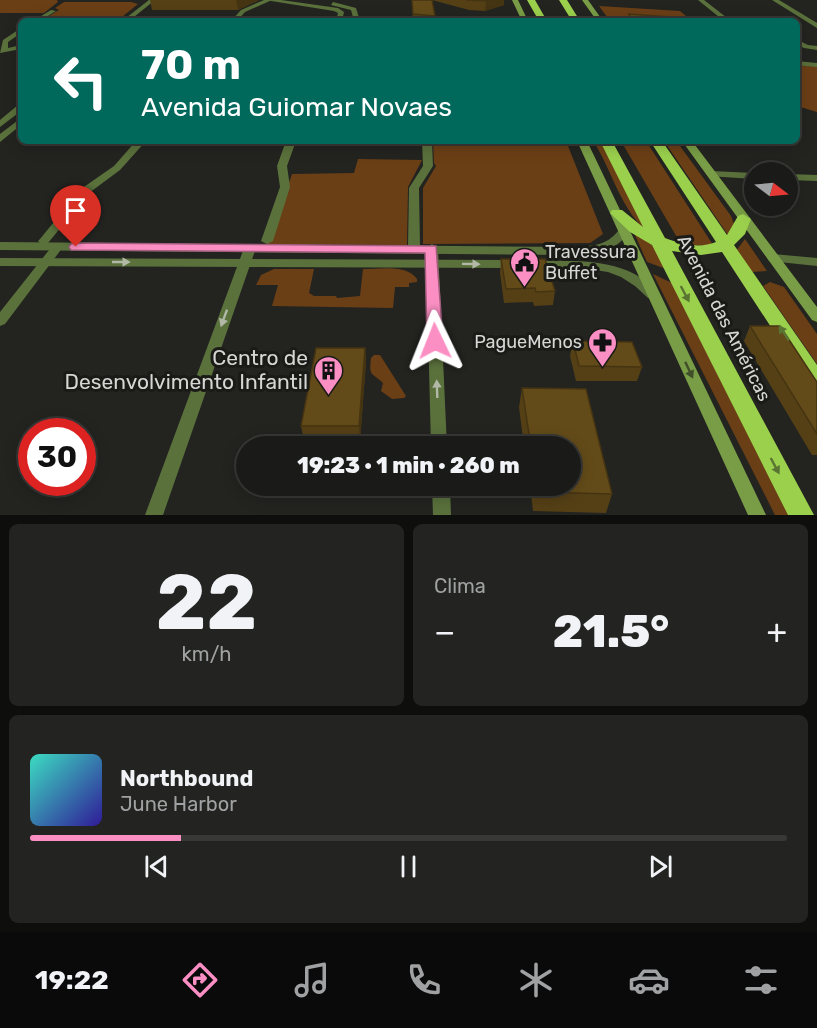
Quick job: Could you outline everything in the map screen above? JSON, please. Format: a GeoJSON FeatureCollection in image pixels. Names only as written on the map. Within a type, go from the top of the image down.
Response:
{"type":"FeatureCollection","features":[{"type":"Feature","properties":{"kind":"highway"},"geometry":{"type":"LineString","coordinates":[[531,0],[541,18]]}},
{"type":"Feature","properties":{"kind":"highway"},"geometry":{"type":"LineString","coordinates":[[563,0],[574,18]]}},
{"type":"Feature","properties":{"kind":"highway","name":"Avenida das Américas"},"geometry":{"type":"LineString","coordinates":[[608,144],[801,515]]}},
{"type":"Feature","properties":{"kind":"highway","name":"Avenida das Américas"},"geometry":{"type":"LineString","coordinates":[[658,144],[817,381]]}},
{"type":"Feature","properties":{"kind":"highway"},"geometry":{"type":"LineString","coordinates":[[617,213],[643,234],[659,241],[698,251],[725,246],[741,229],[743,219]]}},
{"type":"Feature","properties":{"kind":"main road"},"geometry":{"type":"LineString","coordinates":[[515,0],[524,18]]}},
{"type":"Feature","properties":{"kind":"main road"},"geometry":{"type":"LineString","coordinates":[[585,0],[598,18]]}},
{"type":"Feature","properties":{"kind":"main road"},"geometry":{"type":"LineString","coordinates":[[583,144],[757,515]]}},
{"type":"Feature","properties":{"kind":"main road"},"geometry":{"type":"LineString","coordinates":[[689,144],[817,317]]}},
{"type":"Feature","properties":{"kind":"street"},"geometry":{"type":"LineString","coordinates":[[135,18],[152,0]]}},
{"type":"Feature","properties":{"kind":"street"},"geometry":{"type":"LineString","coordinates":[[135,18],[144,14],[161,0]]}},
{"type":"Feature","properties":{"kind":"street"},"geometry":{"type":"LineString","coordinates":[[237,18],[243,11],[269,0],[300,2],[339,10],[339,18]]}},
{"type":"Feature","properties":{"kind":"street"},"geometry":{"type":"LineString","coordinates":[[701,0],[724,18]]}},
{"type":"Feature","properties":{"kind":"street"},"geometry":{"type":"LineString","coordinates":[[775,0],[817,26]]}},
{"type":"Feature","properties":{"kind":"street"},"geometry":{"type":"LineString","coordinates":[[300,2],[351,7],[356,12],[357,18]]}},
{"type":"Feature","properties":{"kind":"street"},"geometry":{"type":"LineString","coordinates":[[41,18],[53,11]]}},
{"type":"Feature","properties":{"kind":"street"},"geometry":{"type":"LineString","coordinates":[[18,32],[5,40],[2,50],[18,47]]}},
{"type":"Feature","properties":{"kind":"street"},"geometry":{"type":"LineString","coordinates":[[800,43],[817,49]]}},
{"type":"Feature","properties":{"kind":"street"},"geometry":{"type":"LineString","coordinates":[[806,47],[804,49],[817,61]]}},
{"type":"Feature","properties":{"kind":"street"},"geometry":{"type":"LineString","coordinates":[[800,61],[817,61]]}},
{"type":"Feature","properties":{"kind":"street"},"geometry":{"type":"LineString","coordinates":[[0,124],[18,109]]}},
{"type":"Feature","properties":{"kind":"street"},"geometry":{"type":"LineString","coordinates":[[0,139],[18,124]]}},
{"type":"Feature","properties":{"kind":"street"},"geometry":{"type":"LineString","coordinates":[[44,241],[85,191],[117,168],[138,144]]}},
{"type":"Feature","properties":{"kind":"street"},"geometry":{"type":"LineString","coordinates":[[267,241],[285,187],[282,166],[290,144]]}},
{"type":"Feature","properties":{"kind":"street"},"geometry":{"type":"LineString","coordinates":[[414,247],[414,188],[428,166],[428,144]]}},
{"type":"Feature","properties":{"kind":"street"},"geometry":{"type":"LineString","coordinates":[[711,174],[744,176]]}},
{"type":"Feature","properties":{"kind":"street"},"geometry":{"type":"LineString","coordinates":[[798,177],[817,178]]}},
{"type":"Feature","properties":{"kind":"street"},"geometry":{"type":"LineString","coordinates":[[0,246],[247,255],[432,256],[592,251],[614,244],[621,238],[625,229]]}},
{"type":"Feature","properties":{"kind":"street"},"geometry":{"type":"LineString","coordinates":[[0,321],[57,247]]}},
{"type":"Feature","properties":{"kind":"street"},"geometry":{"type":"LineString","coordinates":[[0,262],[247,255]]}},
{"type":"Feature","properties":{"kind":"street"},"geometry":{"type":"LineString","coordinates":[[154,515],[247,255]]}},
{"type":"Feature","properties":{"kind":"street"},"geometry":{"type":"LineString","coordinates":[[432,256],[605,267],[629,274],[656,298]]}},
{"type":"Feature","properties":{"kind":"street"},"geometry":{"type":"LineString","coordinates":[[432,256],[439,436]]}},
{"type":"Feature","properties":{"kind":"street"},"geometry":{"type":"LineString","coordinates":[[773,258],[817,262]]}},
{"type":"Feature","properties":{"kind":"street"},"geometry":{"type":"LineString","coordinates":[[441,496],[442,515]]}},
{"type":"Feature","properties":{"kind":"shaded area"},"geometry":{"type":"Polygon","coordinates":[[[0,0],[57,0],[58,2],[44,13],[0,13],[0,0]]]}},
{"type":"Feature","properties":{"kind":"shaded area"},"geometry":{"type":"Polygon","coordinates":[[[64,2],[131,2],[138,4],[121,18],[46,18],[59,10],[55,8],[64,2]]]}},
{"type":"Feature","properties":{"kind":"shaded area"},"geometry":{"type":"Polygon","coordinates":[[[599,6],[680,11],[688,18],[608,18],[599,6]]]}},
{"type":"Feature","properties":{"kind":"shaded area"},"geometry":{"type":"Polygon","coordinates":[[[800,65],[817,66],[817,112],[800,107],[800,65]]]}},
{"type":"Feature","properties":{"kind":"shaded area"},"geometry":{"type":"Polygon","coordinates":[[[433,144],[567,144],[603,234],[590,243],[423,244],[423,188],[436,166],[433,144]]]}},
{"type":"Feature","properties":{"kind":"shaded area"},"geometry":{"type":"Polygon","coordinates":[[[595,144],[603,144],[646,230],[622,199],[595,144]]]}},
{"type":"Feature","properties":{"kind":"shaded area"},"geometry":{"type":"Polygon","coordinates":[[[623,144],[648,144],[713,245],[682,246],[623,144]]]}},
{"type":"Feature","properties":{"kind":"shaded area"},"geometry":{"type":"Polygon","coordinates":[[[666,144],[680,146],[731,216],[734,224],[730,238],[666,144]]]}},
{"type":"Feature","properties":{"kind":"shaded area"},"geometry":{"type":"Polygon","coordinates":[[[358,159],[422,160],[408,187],[407,245],[267,244],[292,174],[354,173],[358,159]]]}},
{"type":"Feature","properties":{"kind":"shaded area"},"geometry":{"type":"Polygon","coordinates":[[[634,233],[654,246],[666,269],[647,262],[634,233]]]}},
{"type":"Feature","properties":{"kind":"shaded area"},"geometry":{"type":"Polygon","coordinates":[[[745,239],[767,271],[751,272],[736,251],[745,239]]]}},
{"type":"Feature","properties":{"kind":"shaded area"},"geometry":{"type":"Polygon","coordinates":[[[274,269],[314,269],[309,293],[314,296],[336,296],[337,298],[360,296],[363,269],[400,269],[413,274],[417,282],[409,283],[409,287],[395,287],[393,308],[272,306],[278,285],[256,285],[261,275],[274,269]]]}},
{"type":"Feature","properties":{"kind":"shaded area"},"geometry":{"type":"Polygon","coordinates":[[[653,274],[672,283],[792,515],[775,515],[653,274]]]}},
{"type":"Feature","properties":{"kind":"shaded area"},"geometry":{"type":"Polygon","coordinates":[[[770,282],[784,287],[817,334],[817,364],[763,286],[770,282]]]}},
{"type":"Feature","properties":{"kind":"shaded area"},"geometry":{"type":"Polygon","coordinates":[[[374,355],[380,355],[406,396],[404,398],[392,399],[381,391],[383,383],[373,375],[370,368],[371,358],[374,355]]]}},
{"type":"Feature","properties":{"kind":"building"},"geometry":{"type":"Polygon","coordinates":[[[412,0],[432,0],[435,16],[413,14],[412,0]]]}},
{"type":"Feature","properties":{"kind":"building"},"geometry":{"type":"Polygon","coordinates":[[[629,14],[683,18],[631,18],[629,14]]]}},
{"type":"Feature","properties":{"kind":"building"},"geometry":{"type":"Polygon","coordinates":[[[501,259],[545,259],[555,291],[536,292],[535,288],[506,289],[501,259]]]}},
{"type":"Feature","properties":{"kind":"building"},"geometry":{"type":"Polygon","coordinates":[[[750,326],[780,326],[817,382],[817,434],[750,326]]]}},
{"type":"Feature","properties":{"kind":"building"},"geometry":{"type":"Polygon","coordinates":[[[573,341],[632,342],[642,367],[579,366],[573,341]]]}},
{"type":"Feature","properties":{"kind":"building","name":"Centro de Desenvolvimento Infantil"},"geometry":{"type":"Polygon","coordinates":[[[316,348],[365,348],[359,426],[301,426],[316,348]]]}},
{"type":"Feature","properties":{"kind":"building"},"geometry":{"type":"Polygon","coordinates":[[[522,388],[586,389],[612,494],[581,493],[581,436],[529,436],[522,388]]]}},
{"type":"Feature","properties":{"kind":"place","name":"Travessura Buffet"},"geometry":{"type":"Point","coordinates":[524,288]}},
{"type":"Feature","properties":{"kind":"place","name":"PagueMenos"},"geometry":{"type":"Point","coordinates":[603,368]}},
{"type":"Feature","properties":{"kind":"place","name":"Centro de Desenvolvimento Infantil"},"geometry":{"type":"Point","coordinates":[329,396]}},
{"type":"Feature","properties":{"kind":"route"},"geometry":{"type":"LineString","coordinates":[[76,247],[410,251],[432,248],[435,341]]}}]}
